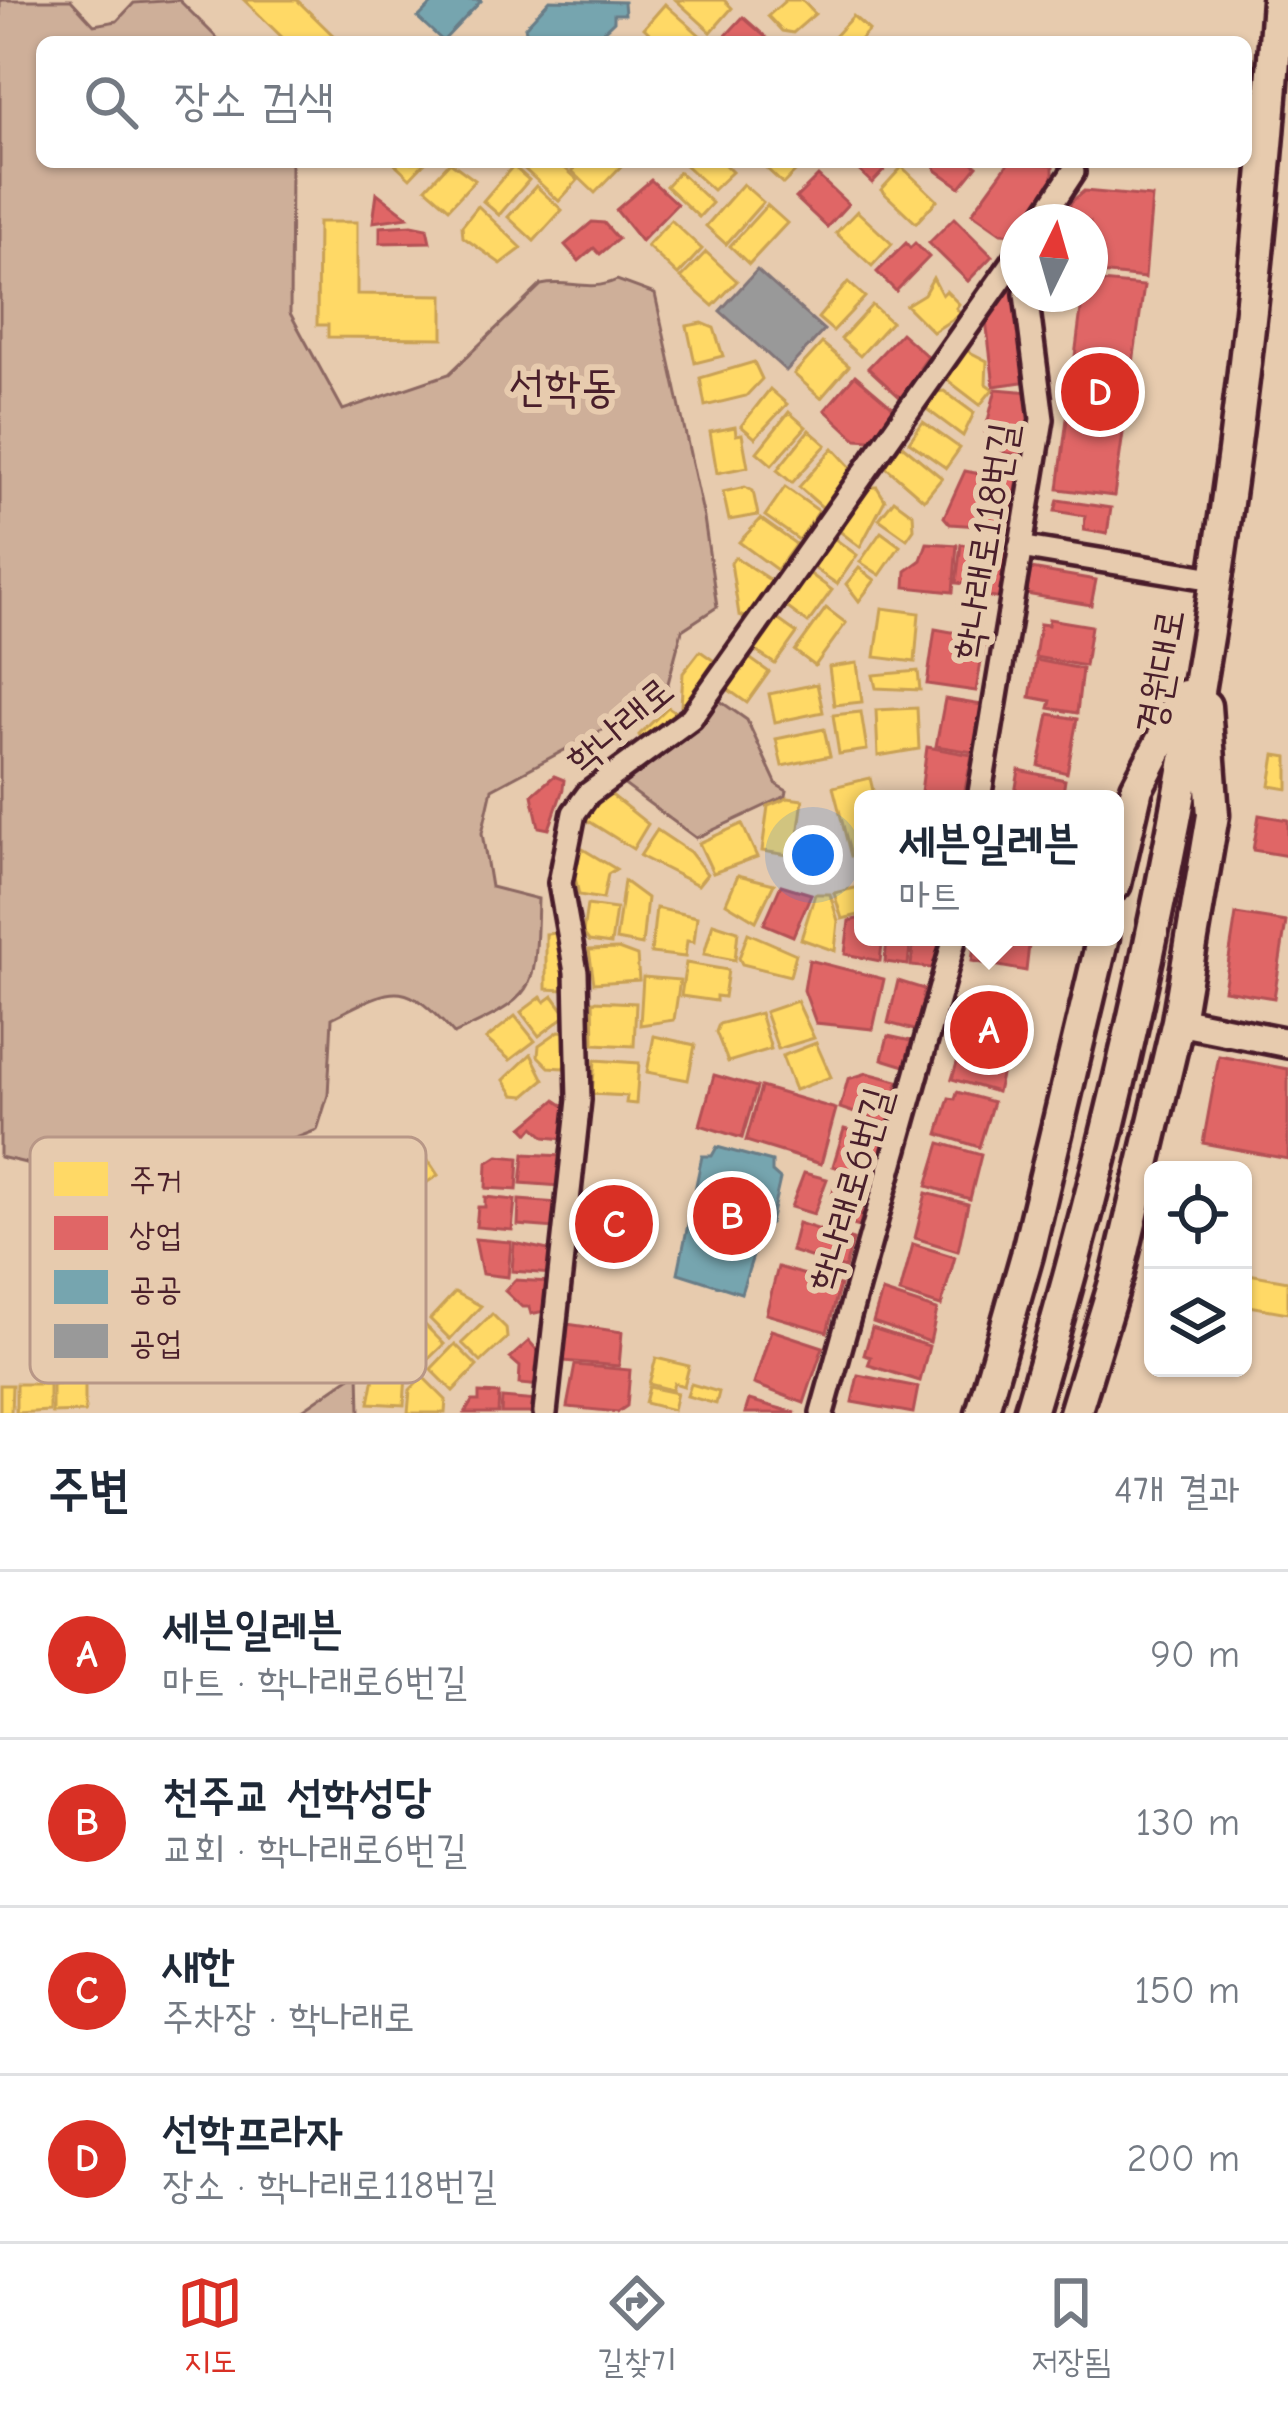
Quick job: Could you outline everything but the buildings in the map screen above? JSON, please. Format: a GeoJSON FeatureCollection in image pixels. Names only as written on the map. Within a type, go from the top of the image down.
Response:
{"type":"FeatureCollection","features":[{"type":"Feature","properties":{"kind":"main road","name":"경원대로"},"geometry":{"type":"LineString","coordinates":[[1030,1413],[1132,1020],[1202,664],[1263,239],[1278,0]]}},
{"type":"Feature","properties":{"kind":"main road"},"geometry":{"type":"LineString","coordinates":[[1124,845],[1137,788],[1202,664]]}},
{"type":"Feature","properties":{"kind":"main road"},"geometry":{"type":"LineString","coordinates":[[1075,1413],[1118,1273],[1178,1021],[1213,815],[1202,664]]}},
{"type":"Feature","properties":{"kind":"main road"},"geometry":{"type":"LineString","coordinates":[[982,1413],[1028,1255],[1101,946]]}},
{"type":"Feature","properties":{"kind":"street"},"geometry":{"type":"LineString","coordinates":[[1052,204],[1073,172]]}},
{"type":"Feature","properties":{"kind":"street","name":"학나래로"},"geometry":{"type":"LineString","coordinates":[[545,1413],[579,1100],[576,971],[560,883],[574,813],[588,794],[692,718],[1000,285]]}},
{"type":"Feature","properties":{"kind":"street","name":"학나래로118번길"},"geometry":{"type":"LineString","coordinates":[[980,790],[1043,397],[1028,312]]}},
{"type":"Feature","properties":{"kind":"street"},"geometry":{"type":"LineString","coordinates":[[1020,547],[1214,579]]}},
{"type":"Feature","properties":{"kind":"street","name":"학나래로6번길"},"geometry":{"type":"LineString","coordinates":[[822,1413],[953,946]]}},
{"type":"Feature","properties":{"kind":"street"},"geometry":{"type":"LineString","coordinates":[[1178,1021],[1288,1043]]}},
{"type":"Feature","properties":{"kind":"shaded area"},"geometry":{"type":"Polygon","coordinates":[[[0,0],[71,0],[94,25],[117,21],[134,3],[179,0],[215,36],[36,36],[36,168],[291,168],[290,313],[343,410],[449,374],[541,285],[597,285],[617,280],[655,294],[704,518],[717,607],[682,630],[667,687],[609,726],[492,789],[482,833],[491,887],[538,899],[533,971],[518,998],[454,1034],[422,1003],[398,993],[371,999],[332,1018],[328,1095],[317,1130],[299,1137],[30,1137],[30,1165],[0,1157],[0,0]]]}},
{"type":"Feature","properties":{"kind":"shaded area"},"geometry":{"type":"Polygon","coordinates":[[[710,694],[747,720],[777,785],[787,791],[786,796],[696,838],[615,778],[710,694]]]}},
{"type":"Feature","properties":{"kind":"shaded area"},"geometry":{"type":"Polygon","coordinates":[[[342,1383],[359,1383],[360,1413],[298,1413],[342,1383]]]}},
{"type":"Feature","properties":{"kind":"place","name":"선학프라자"},"geometry":{"type":"Point","coordinates":[1100,392]}},
{"type":"Feature","properties":{"kind":"place","name":"세븐일레븐"},"geometry":{"type":"Point","coordinates":[989,1030]}},
{"type":"Feature","properties":{"kind":"place","name":"천주교 선학성당"},"geometry":{"type":"Point","coordinates":[732,1216]}},
{"type":"Feature","properties":{"kind":"place","name":"새한"},"geometry":{"type":"Point","coordinates":[614,1224]}},
{"type":"Feature","properties":{"kind":"district","name":"선학동"},"geometry":{"type":"Point","coordinates":[563,385]}}]}
